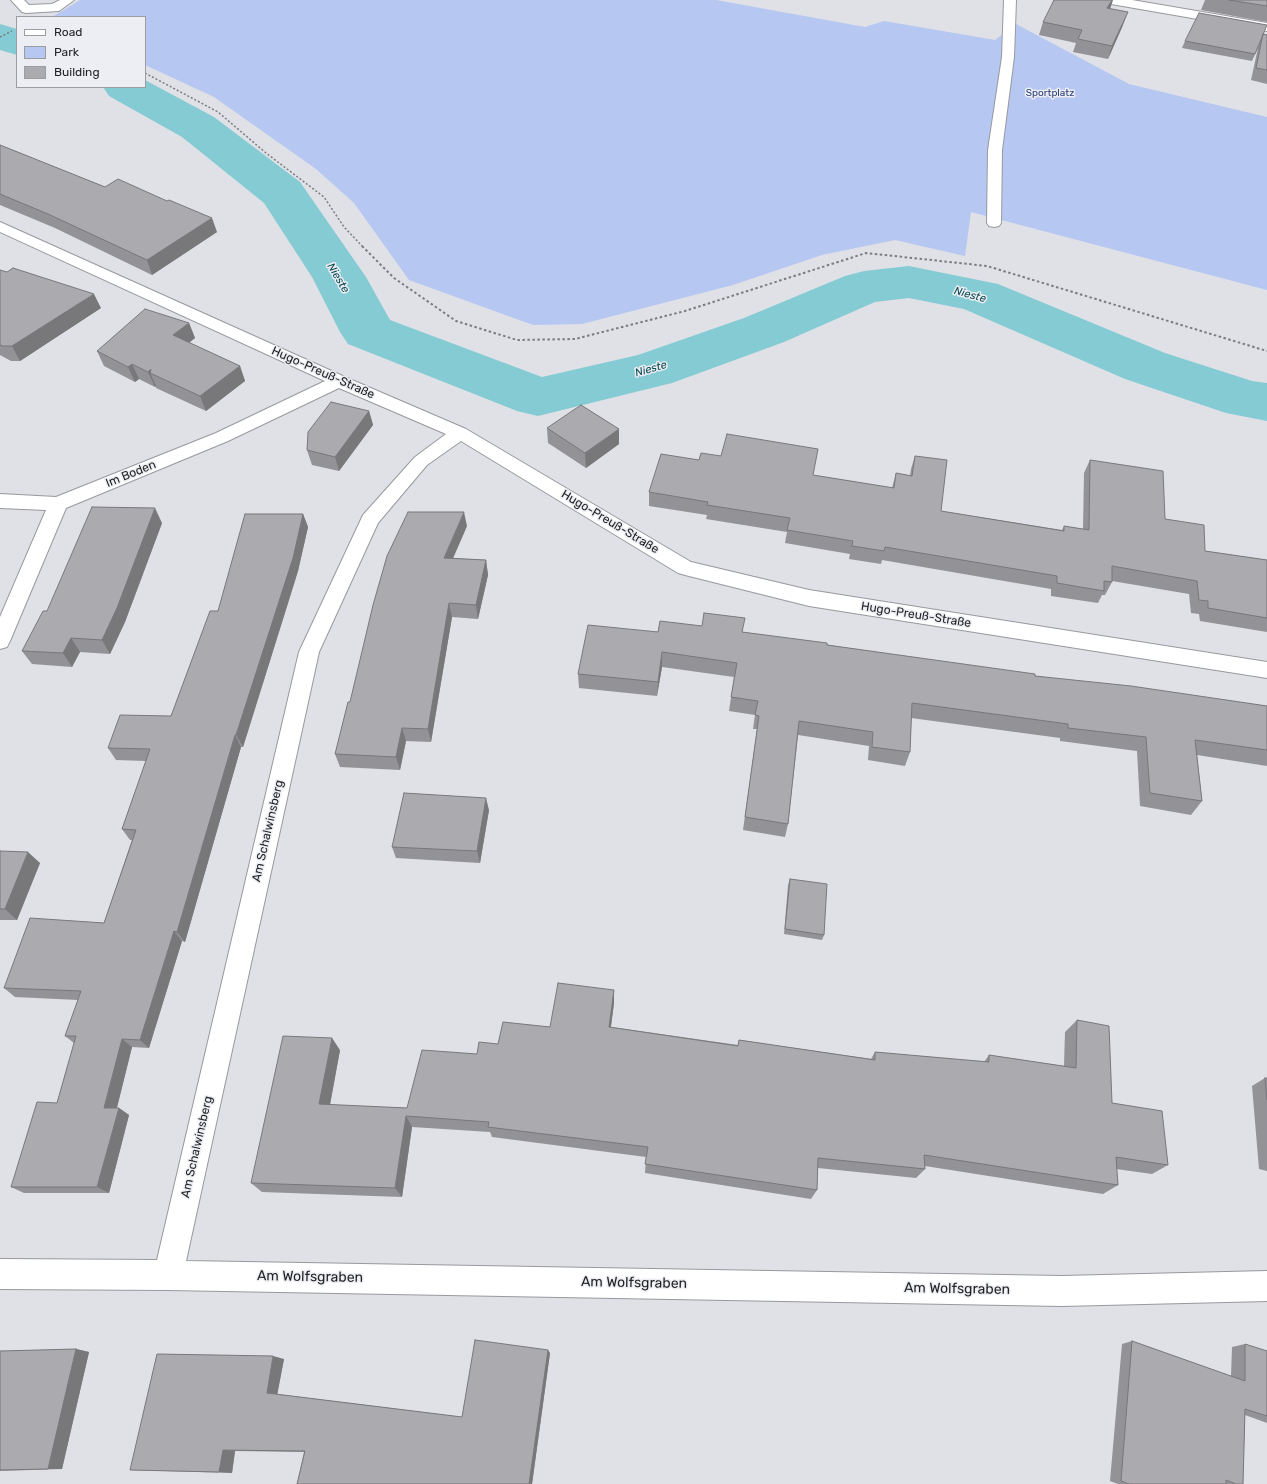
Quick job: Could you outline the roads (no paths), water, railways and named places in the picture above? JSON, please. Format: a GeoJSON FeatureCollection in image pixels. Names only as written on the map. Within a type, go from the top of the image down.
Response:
{"type":"FeatureCollection","features":[{"type":"Feature","properties":{"kind":"street"},"geometry":{"type":"LineString","coordinates":[[17,0],[26,8],[55,8],[68,0]]}},
{"type":"Feature","properties":{"kind":"street"},"geometry":{"type":"LineString","coordinates":[[994,223],[995,150],[1008,57],[1010,0]]}},
{"type":"Feature","properties":{"kind":"street"},"geometry":{"type":"LineString","coordinates":[[1110,0],[1127,1],[1267,26]]}},
{"type":"Feature","properties":{"kind":"street","name":"Hugo-Preuß-Straße"},"geometry":{"type":"LineString","coordinates":[[0,226],[339,381],[460,433],[685,568],[809,598],[1267,670]]}},
{"type":"Feature","properties":{"kind":"street","name":"Im Boden"},"geometry":{"type":"LineString","coordinates":[[58,504],[222,437],[339,381]]}},
{"type":"Feature","properties":{"kind":"street","name":"Am Schalwinsberg"},"geometry":{"type":"LineString","coordinates":[[168,1275],[309,652],[370,520],[421,461],[460,433]]}},
{"type":"Feature","properties":{"kind":"street"},"geometry":{"type":"LineString","coordinates":[[0,501],[58,504],[0,640]]}},
{"type":"Feature","properties":{"kind":"street","name":"Am Wolfsgraben"},"geometry":{"type":"LineString","coordinates":[[0,1274],[168,1275],[1062,1291],[1267,1286]]}},
{"type":"Feature","properties":{"kind":"waterway","name":"Nieste"},"geometry":{"type":"LineString","coordinates":[[0,37],[16,42]]}},
{"type":"Feature","properties":{"kind":"waterway","name":"Nieste"},"geometry":{"type":"LineString","coordinates":[[127,88],[198,127],[282,193],[339,277],[368,332],[538,397],[652,370],[764,330],[864,287],[909,282],[979,296],[1145,366],[1247,399],[1267,402]]}},
{"type":"Feature","properties":{"kind":"park label","name":"Sportplatz"},"geometry":{"type":"Point","coordinates":[1050,93]}}]}
